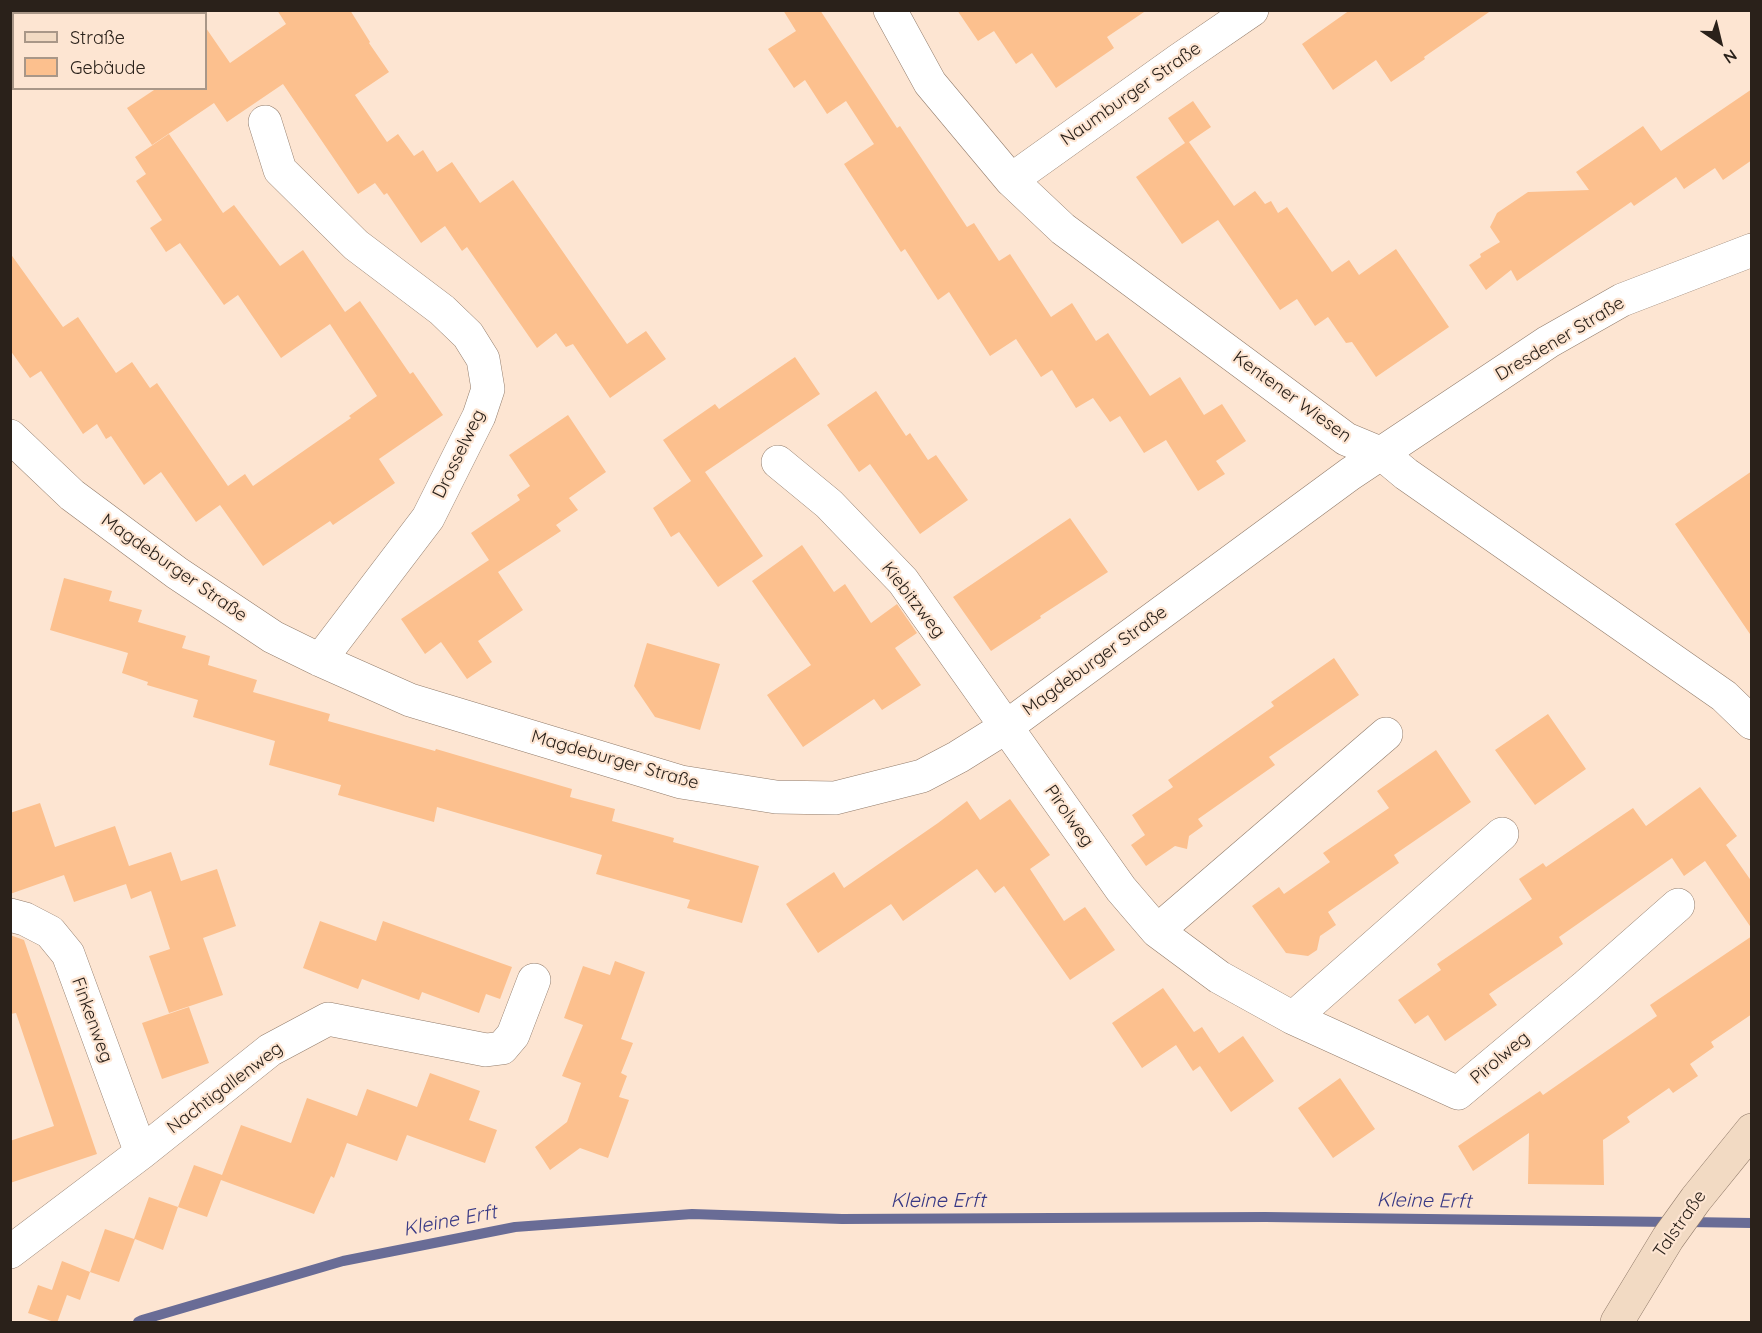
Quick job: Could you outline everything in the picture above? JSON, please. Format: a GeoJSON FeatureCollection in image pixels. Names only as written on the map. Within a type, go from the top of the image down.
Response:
{"type":"FeatureCollection","features":[{"type":"Feature","properties":{"kind":"street","name":"Kentener Wiesen"},"geometry":{"type":"LineString","coordinates":[[890,10],[930,83],[1011,180],[1063,229],[1346,439],[1382,454],[1406,474],[1724,696],[1752,723]]}},
{"type":"Feature","properties":{"kind":"street","name":"Naumburger Straße"},"geometry":{"type":"LineString","coordinates":[[1011,180],[1252,10]]}},
{"type":"Feature","properties":{"kind":"street","name":"Drosselweg"},"geometry":{"type":"LineString","coordinates":[[265,122],[280,170],[356,245],[442,310],[468,335],[483,359],[488,389],[479,416],[428,518],[320,660]]}},
{"type":"Feature","properties":{"kind":"street","name":"Dresdener Straße"},"geometry":{"type":"LineString","coordinates":[[1382,454],[1548,342],[1622,300],[1752,250]]}},
{"type":"Feature","properties":{"kind":"street","name":"Magdeburger Straße"},"geometry":{"type":"LineString","coordinates":[[10,436],[72,495],[177,573],[273,637],[410,700],[681,782],[776,796],[835,798],[922,776],[1006,727],[1341,481],[1382,454]]}},
{"type":"Feature","properties":{"kind":"street","name":"Kiebitzweg"},"geometry":{"type":"LineString","coordinates":[[778,462],[829,504],[903,581],[1006,727]]}},
{"type":"Feature","properties":{"kind":"street","name":"Pirolweg"},"geometry":{"type":"LineString","coordinates":[[1006,727],[1121,889],[1157,931],[1219,977],[1293,1018],[1458,1093],[1586,986],[1678,904]]}},
{"type":"Feature","properties":{"kind":"street"},"geometry":{"type":"LineString","coordinates":[[1157,931],[1386,734]]}},
{"type":"Feature","properties":{"kind":"street"},"geometry":{"type":"LineString","coordinates":[[1293,1018],[1502,834]]}},
{"type":"Feature","properties":{"kind":"street","name":"Finkenweg"},"geometry":{"type":"LineString","coordinates":[[10,915],[26,919],[50,932],[68,954],[141,1153]]}},
{"type":"Feature","properties":{"kind":"street","name":"Nachtigallenweg"},"geometry":{"type":"LineString","coordinates":[[10,1252],[141,1153],[270,1050],[327,1019],[486,1050],[502,1048],[513,1035],[534,980]]}},
{"type":"Feature","properties":{"kind":"street","name":"Talstraße"},"geometry":{"type":"LineString","coordinates":[[1617,1323],[1668,1238],[1696,1199],[1752,1130]]}},
{"type":"Feature","properties":{"kind":"building"},"geometry":{"type":"Polygon","coordinates":[[[277,10],[350,10],[389,72],[355,95],[387,142],[398,134],[414,156],[423,150],[437,172],[452,162],[480,203],[513,180],[627,344],[646,331],[666,359],[610,398],[573,344],[566,347],[556,333],[537,348],[467,247],[462,251],[445,226],[421,243],[387,193],[384,195],[375,183],[358,194],[283,84],[227,122],[214,103],[152,145],[127,108],[154,90],[207,90],[207,29],[230,63],[286,24],[277,10]]]}},
{"type":"Feature","properties":{"kind":"building"},"geometry":{"type":"Polygon","coordinates":[[[783,10],[820,10],[897,128],[900,126],[967,227],[974,223],[999,261],[1010,254],[1051,317],[1072,303],[1096,341],[1108,333],[1150,396],[1180,377],[1204,415],[1222,404],[1246,441],[1216,461],[1225,474],[1198,491],[1166,440],[1144,453],[1120,416],[1110,422],[1093,398],[1076,408],[1052,370],[1041,377],[1016,339],[990,356],[949,292],[938,300],[905,249],[901,252],[844,164],[874,144],[846,101],[827,114],[805,80],[794,88],[768,49],[796,31],[783,10]]]}},
{"type":"Feature","properties":{"kind":"building"},"geometry":{"type":"Polygon","coordinates":[[[957,10],[1147,10],[1107,37],[1114,48],[1056,88],[1032,53],[1016,64],[994,31],[978,41],[957,10]]]}},
{"type":"Feature","properties":{"kind":"building"},"geometry":{"type":"Polygon","coordinates":[[[1350,10],[1492,10],[1391,82],[1376,60],[1333,90],[1302,44],[1350,10]]]}},
{"type":"Feature","properties":{"kind":"building"},"geometry":{"type":"Polygon","coordinates":[[[1752,89],[1752,160],[1723,180],[1715,168],[1684,189],[1676,177],[1634,206],[1631,202],[1517,281],[1511,270],[1486,290],[1469,265],[1481,257],[1480,254],[1500,242],[1490,227],[1497,213],[1528,192],[1589,190],[1576,172],[1643,126],[1661,151],[1752,89]]]}},
{"type":"Feature","properties":{"kind":"building"},"geometry":{"type":"Polygon","coordinates":[[[1193,101],[1211,127],[1189,142],[1234,206],[1255,191],[1265,204],[1271,201],[1278,213],[1287,207],[1332,272],[1349,260],[1359,275],[1396,249],[1449,327],[1376,377],[1352,342],[1346,343],[1328,317],[1315,326],[1297,299],[1280,310],[1218,220],[1182,244],[1136,177],[1185,143],[1168,118],[1193,101]]]}},
{"type":"Feature","properties":{"kind":"building"},"geometry":{"type":"Polygon","coordinates":[[[169,134],[223,213],[234,205],[280,266],[303,250],[345,312],[360,301],[410,374],[413,372],[443,415],[379,459],[395,483],[333,525],[330,521],[263,566],[220,505],[196,522],[161,472],[144,485],[111,436],[106,439],[97,424],[83,434],[41,371],[30,378],[10,350],[10,253],[63,327],[78,317],[116,373],[132,362],[150,388],[157,383],[228,486],[245,474],[253,486],[351,418],[349,416],[377,396],[330,324],[281,358],[238,295],[224,305],[180,243],[166,252],[150,228],[162,220],[136,181],[146,174],[135,157],[169,134]]]}},
{"type":"Feature","properties":{"kind":"building"},"geometry":{"type":"Polygon","coordinates":[[[795,357],[820,394],[705,472],[763,556],[718,587],[679,532],[671,537],[653,508],[691,481],[663,440],[715,404],[719,409],[795,357]]]}},
{"type":"Feature","properties":{"kind":"building"},"geometry":{"type":"Polygon","coordinates":[[[876,391],[906,436],[910,433],[928,460],[936,455],[968,500],[920,534],[870,464],[859,472],[827,425],[876,391]]]}},
{"type":"Feature","properties":{"kind":"building"},"geometry":{"type":"Polygon","coordinates":[[[568,415],[606,472],[569,498],[578,510],[556,525],[561,531],[498,572],[523,610],[478,641],[492,662],[467,679],[441,642],[425,654],[401,619],[489,560],[471,533],[520,500],[517,495],[530,486],[509,455],[568,415]]]}},
{"type":"Feature","properties":{"kind":"building"},"geometry":{"type":"Polygon","coordinates":[[[1752,471],[1752,637],[1675,524],[1752,471]]]}},
{"type":"Feature","properties":{"kind":"building"},"geometry":{"type":"Polygon","coordinates":[[[1070,518],[1108,572],[991,651],[953,597],[1070,518]]]}},
{"type":"Feature","properties":{"kind":"building"},"geometry":{"type":"Polygon","coordinates":[[[802,545],[834,592],[845,584],[871,623],[897,604],[917,633],[895,648],[921,685],[882,710],[874,699],[803,747],[767,695],[811,665],[752,581],[802,545]]]}},
{"type":"Feature","properties":{"kind":"building"},"geometry":{"type":"Polygon","coordinates":[[[64,578],[112,591],[109,601],[142,610],[138,622],[186,636],[182,648],[210,656],[208,665],[257,680],[253,692],[330,714],[328,721],[435,751],[436,749],[572,789],[570,797],[615,809],[612,821],[674,838],[673,842],[759,866],[742,923],[687,908],[690,900],[596,874],[602,855],[437,807],[434,822],[338,795],[341,785],[269,765],[275,741],[193,717],[198,700],[147,685],[148,682],[122,673],[128,653],[50,630],[64,578]]]}},
{"type":"Feature","properties":{"kind":"building"},"geometry":{"type":"Polygon","coordinates":[[[647,643],[720,664],[700,730],[655,717],[634,686],[647,643]]]}},
{"type":"Feature","properties":{"kind":"building"},"geometry":{"type":"Polygon","coordinates":[[[1334,658],[1359,695],[1269,757],[1275,765],[1198,819],[1203,826],[1189,836],[1187,849],[1175,846],[1146,866],[1131,845],[1145,835],[1132,815],[1173,787],[1168,780],[1274,706],[1271,702],[1334,658]]]}},
{"type":"Feature","properties":{"kind":"building"},"geometry":{"type":"Polygon","coordinates":[[[1548,714],[1586,769],[1535,805],[1495,750],[1548,714]]]}},
{"type":"Feature","properties":{"kind":"building"},"geometry":{"type":"Polygon","coordinates":[[[1436,750],[1471,802],[1394,855],[1399,863],[1328,912],[1336,925],[1320,936],[1317,950],[1308,956],[1286,953],[1252,906],[1279,887],[1284,894],[1330,862],[1323,853],[1389,808],[1377,791],[1436,750]]]}},
{"type":"Feature","properties":{"kind":"building"},"geometry":{"type":"Polygon","coordinates":[[[1700,787],[1737,836],[1726,845],[1752,882],[1752,929],[1705,861],[1684,876],[1672,858],[1559,937],[1563,944],[1489,994],[1497,1005],[1445,1041],[1428,1015],[1415,1024],[1398,1000],[1441,970],[1437,964],[1532,899],[1519,879],[1543,863],[1546,867],[1633,808],[1646,826],[1700,787]]]}},
{"type":"Feature","properties":{"kind":"building"},"geometry":{"type":"Polygon","coordinates":[[[1010,799],[1050,855],[1030,869],[1064,921],[1085,907],[1115,950],[1070,980],[1004,886],[995,893],[977,869],[903,921],[891,904],[818,953],[786,904],[834,872],[844,888],[967,801],[980,820],[1010,799]]]}},
{"type":"Feature","properties":{"kind":"building"},"geometry":{"type":"Polygon","coordinates":[[[40,803],[55,847],[115,826],[129,866],[171,852],[181,881],[217,869],[236,926],[203,938],[223,995],[169,1013],[149,956],[170,949],[151,891],[131,899],[126,884],[74,902],[64,875],[10,894],[10,813],[40,803]]]}},
{"type":"Feature","properties":{"kind":"building"},"geometry":{"type":"Polygon","coordinates":[[[320,921],[376,941],[383,921],[512,967],[500,999],[486,994],[479,1013],[422,992],[419,1000],[362,979],[358,989],[303,968],[320,921]]]}},
{"type":"Feature","properties":{"kind":"building"},"geometry":{"type":"Polygon","coordinates":[[[10,935],[24,940],[97,1154],[10,1183],[10,1141],[54,1126],[16,1013],[10,1014],[10,935]]]}},
{"type":"Feature","properties":{"kind":"building"},"geometry":{"type":"Polygon","coordinates":[[[1752,936],[1752,1014],[1711,1042],[1714,1047],[1690,1064],[1698,1076],[1673,1093],[1669,1088],[1627,1117],[1630,1122],[1603,1140],[1604,1185],[1528,1184],[1529,1133],[1473,1171],[1458,1146],[1540,1091],[1543,1095],[1657,1016],[1650,1005],[1752,936]]]}},
{"type":"Feature","properties":{"kind":"building"},"geometry":{"type":"Polygon","coordinates":[[[615,961],[645,972],[621,1039],[633,1043],[621,1073],[627,1076],[619,1097],[629,1100],[608,1158],[580,1148],[550,1170],[535,1147],[567,1122],[581,1083],[562,1076],[583,1025],[564,1018],[583,966],[610,975],[615,961]]]}},
{"type":"Feature","properties":{"kind":"building"},"geometry":{"type":"Polygon","coordinates":[[[1163,988],[1194,1032],[1202,1027],[1219,1053],[1243,1036],[1274,1081],[1231,1112],[1200,1066],[1193,1071],[1176,1045],[1142,1068],[1112,1023],[1163,988]]]}},
{"type":"Feature","properties":{"kind":"building"},"geometry":{"type":"Polygon","coordinates":[[[189,1007],[209,1063],[162,1079],[142,1023],[189,1007]]]}},
{"type":"Feature","properties":{"kind":"building"},"geometry":{"type":"Polygon","coordinates":[[[430,1073],[480,1091],[469,1120],[497,1130],[485,1163],[407,1135],[397,1161],[347,1143],[334,1178],[331,1176],[314,1214],[221,1180],[207,1217],[178,1207],[194,1165],[222,1175],[241,1125],[291,1143],[307,1098],[357,1116],[367,1089],[417,1107],[430,1073]]]}},
{"type":"Feature","properties":{"kind":"building"},"geometry":{"type":"Polygon","coordinates":[[[1340,1078],[1375,1129],[1333,1158],[1298,1108],[1340,1078]]]}},
{"type":"Feature","properties":{"kind":"building"},"geometry":{"type":"Polygon","coordinates":[[[149,1197],[178,1207],[163,1250],[135,1239],[119,1282],[90,1272],[105,1229],[134,1239],[149,1197]]]}},
{"type":"Feature","properties":{"kind":"building"},"geometry":{"type":"Polygon","coordinates":[[[62,1261],[90,1272],[80,1300],[67,1295],[57,1323],[28,1313],[38,1285],[52,1290],[62,1261]]]}},
{"type":"Feature","properties":{"kind":"waterway","name":"Kleine Erft"},"geometry":{"type":"LineString","coordinates":[[138,1322],[343,1261],[515,1227],[692,1214],[842,1219],[1265,1217],[1672,1222]]}},
{"type":"Feature","properties":{"kind":"waterway","name":"Kleine Erft"},"geometry":{"type":"LineString","coordinates":[[1688,1222],[1752,1223]]}}]}
